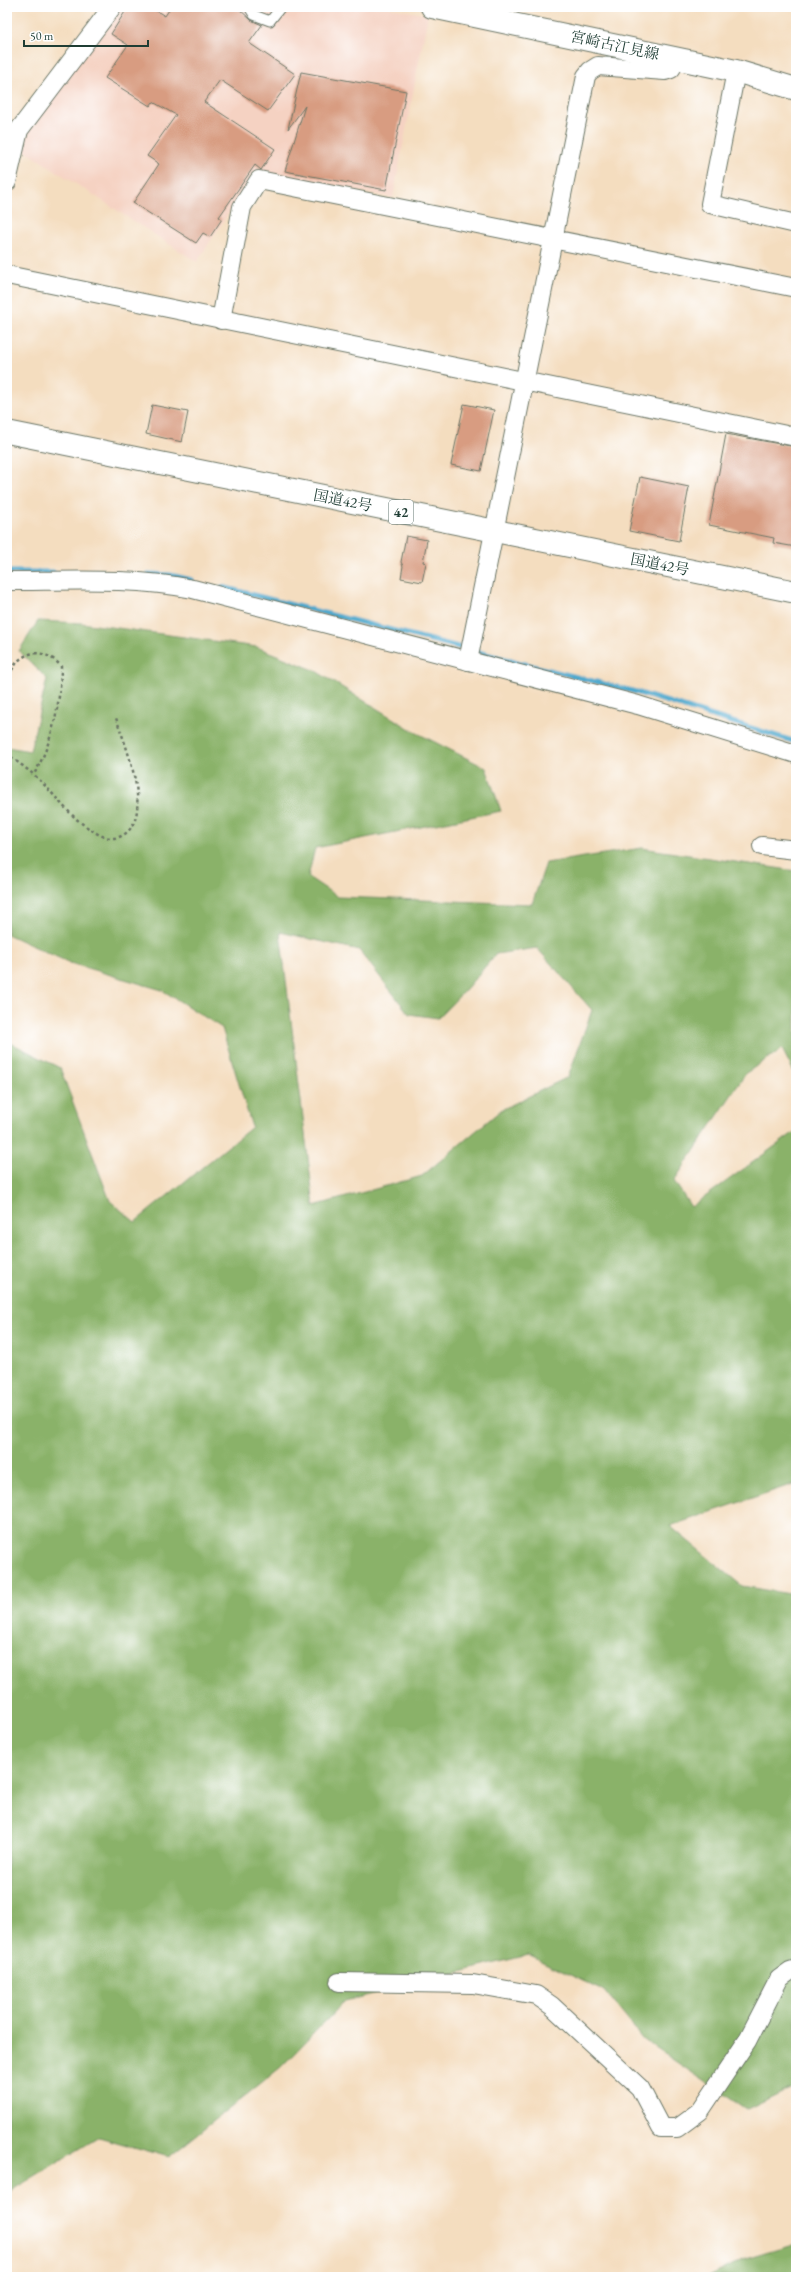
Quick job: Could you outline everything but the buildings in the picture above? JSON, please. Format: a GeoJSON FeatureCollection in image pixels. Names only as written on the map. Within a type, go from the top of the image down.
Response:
{"type":"FeatureCollection","features":[{"type":"Feature","properties":{"kind":"main road","name":"宮崎古江見線"},"geometry":{"type":"LineString","coordinates":[[432,7],[736,71],[796,89]]}},
{"type":"Feature","properties":{"kind":"main road","name":"国道42号"},"geometry":{"type":"LineString","coordinates":[[7,432],[796,592]]}},
{"type":"Feature","properties":{"kind":"street"},"geometry":{"type":"LineString","coordinates":[[7,182],[13,128],[112,7]]}},
{"type":"Feature","properties":{"kind":"street"},"geometry":{"type":"LineString","coordinates":[[468,662],[583,89],[590,71],[598,66],[665,71],[671,69],[678,58]]}},
{"type":"Feature","properties":{"kind":"street"},"geometry":{"type":"LineString","coordinates":[[736,71],[710,204],[796,224]]}},
{"type":"Feature","properties":{"kind":"street"},"geometry":{"type":"LineString","coordinates":[[221,320],[242,207],[259,180],[796,288]]}},
{"type":"Feature","properties":{"kind":"street"},"geometry":{"type":"LineString","coordinates":[[7,275],[796,437]]}},
{"type":"Feature","properties":{"kind":"street"},"geometry":{"type":"LineString","coordinates":[[7,582],[97,581],[178,586],[638,705],[796,754]]}},
{"type":"Feature","properties":{"kind":"street"},"geometry":{"type":"LineString","coordinates":[[762,846],[796,850]]}},
{"type":"Feature","properties":{"kind":"street"},"geometry":{"type":"LineString","coordinates":[[339,1982],[473,1984],[536,1995],[552,2006],[640,2088],[661,2128],[677,2128],[700,2111],[747,2041],[779,1979],[790,1971],[796,1969]]}},
{"type":"Feature","properties":{"kind":"lane"},"geometry":{"type":"LineString","coordinates":[[249,7],[254,15],[270,21],[281,7]]}},
{"type":"Feature","properties":{"kind":"path"},"geometry":{"type":"LineString","coordinates":[[7,644],[9,647],[7,653]]}},
{"type":"Feature","properties":{"kind":"path"},"geometry":{"type":"LineString","coordinates":[[7,674],[25,656],[33,653],[44,653],[53,657],[61,666],[61,678],[51,733],[44,758],[34,774]]}},
{"type":"Feature","properties":{"kind":"path"},"geometry":{"type":"LineString","coordinates":[[7,753],[34,774],[67,811],[90,829],[106,838],[118,838],[128,833],[135,820],[137,788],[128,753],[116,718]]}},
{"type":"Feature","properties":{"kind":"shaded area"},"geometry":{"type":"Polygon","coordinates":[[[118,7],[387,7],[428,15],[393,198],[256,171],[197,262],[19,147],[22,132],[118,7]]]}},
{"type":"Feature","properties":{"kind":"green space"},"geometry":{"type":"Polygon","coordinates":[[[38,621],[81,623],[257,647],[314,670],[415,732],[486,768],[501,811],[315,848],[308,877],[338,897],[532,904],[546,863],[642,848],[796,871],[796,1076],[782,1049],[746,1073],[674,1181],[691,1207],[796,1131],[796,1483],[670,1526],[742,1586],[796,1595],[796,2086],[747,2110],[644,2040],[604,1991],[528,1955],[345,2001],[281,2067],[169,2157],[99,2137],[7,2193],[7,1041],[60,1068],[110,1201],[135,1222],[252,1127],[222,1028],[162,990],[70,963],[7,934],[7,747],[30,751],[47,679],[19,651],[38,621]],[[280,932],[314,1206],[422,1176],[501,1110],[568,1077],[592,1010],[537,948],[496,954],[466,989],[438,1018],[409,1014],[359,950],[280,932]]]}},
{"type":"Feature","properties":{"kind":"green space"},"geometry":{"type":"Polygon","coordinates":[[[796,2244],[796,2277],[709,2277],[742,2260],[796,2244]]]}},
{"type":"Feature","properties":{"kind":"waterway"},"geometry":{"type":"LineString","coordinates":[[7,572],[53,572]]}},
{"type":"Feature","properties":{"kind":"waterway"},"geometry":{"type":"LineString","coordinates":[[149,574],[170,575],[192,580]]}},
{"type":"Feature","properties":{"kind":"waterway"},"geometry":{"type":"LineString","coordinates":[[222,587],[636,692],[796,742]]}}]}
